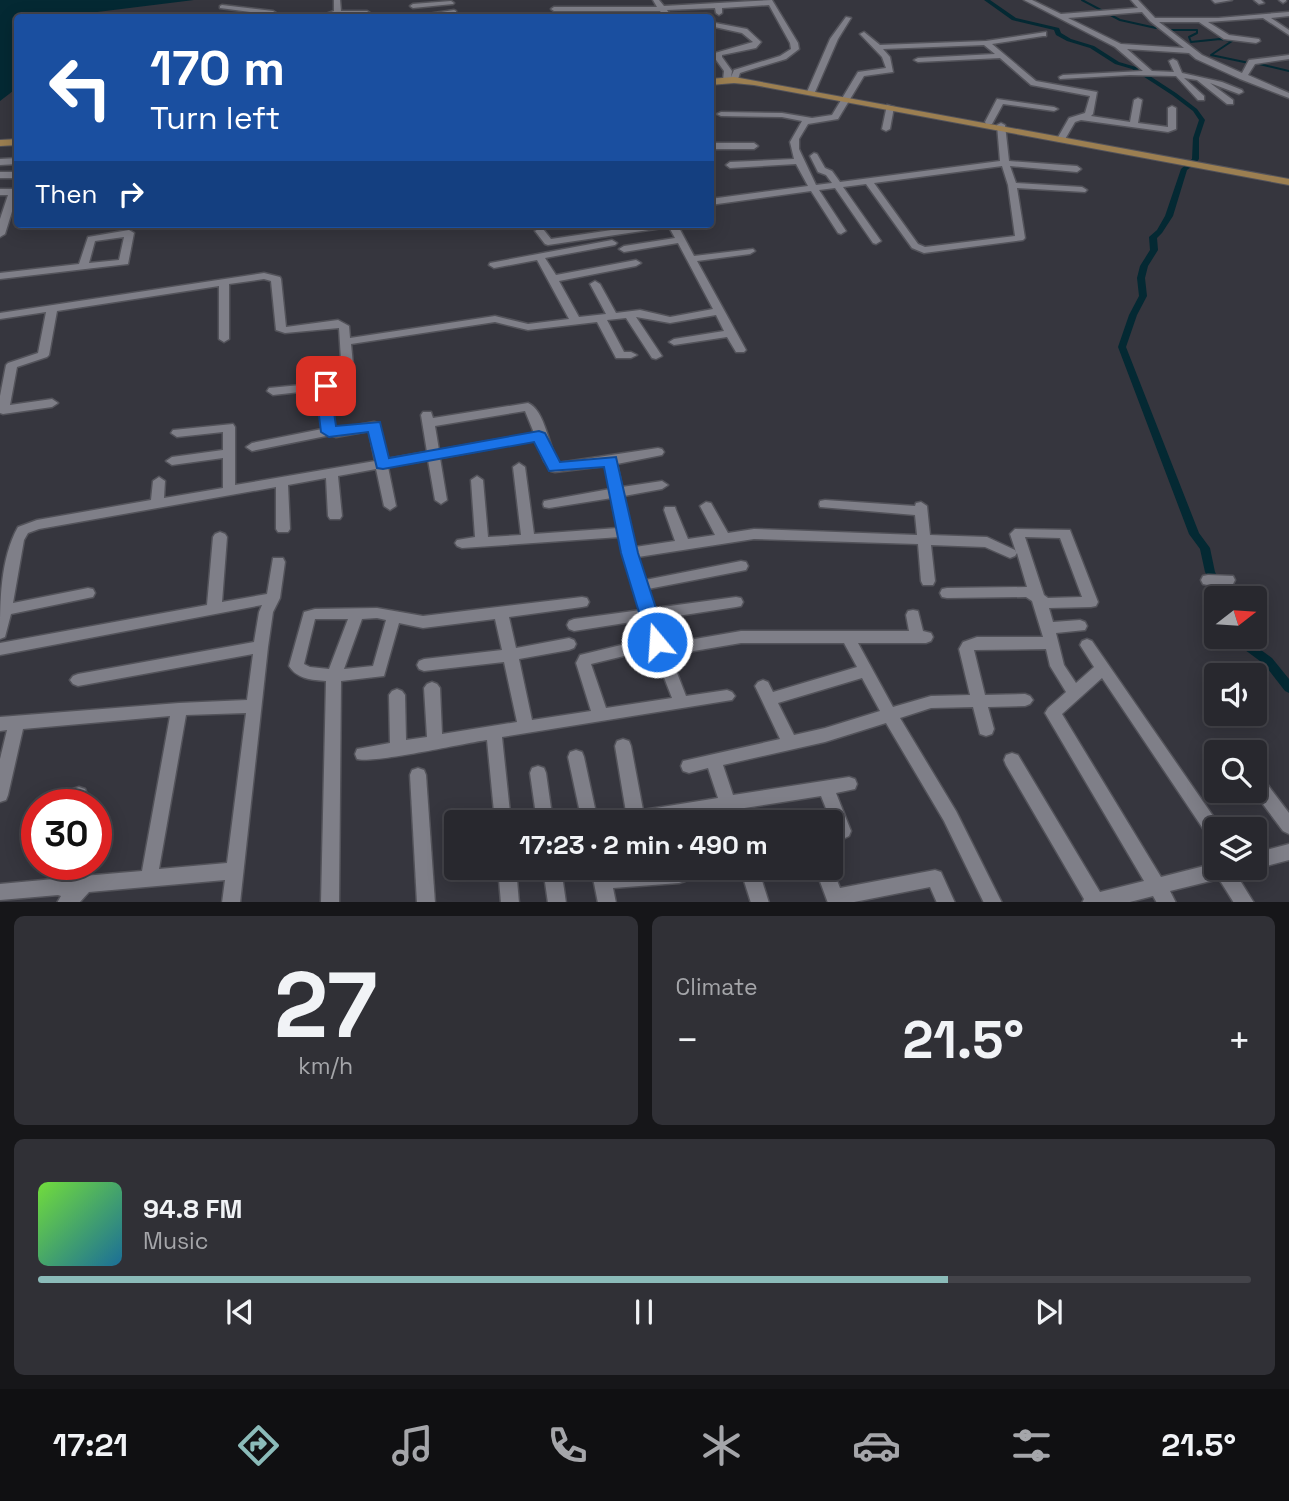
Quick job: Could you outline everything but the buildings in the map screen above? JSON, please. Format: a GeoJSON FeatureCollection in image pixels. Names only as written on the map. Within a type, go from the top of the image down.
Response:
{"type":"FeatureCollection","features":[{"type":"Feature","properties":{"kind":"main road"},"geometry":{"type":"LineString","coordinates":[[725,76],[1001,126]]}},
{"type":"Feature","properties":{"kind":"main road"},"geometry":{"type":"LineString","coordinates":[[847,97],[1289,180]]}},
{"type":"Feature","properties":{"kind":"street"},"geometry":{"type":"LineString","coordinates":[[227,0],[218,10],[273,13]]}},
{"type":"Feature","properties":{"kind":"street"},"geometry":{"type":"LineString","coordinates":[[337,0],[337,12]]}},
{"type":"Feature","properties":{"kind":"street"},"geometry":{"type":"LineString","coordinates":[[551,0],[556,14]]}},
{"type":"Feature","properties":{"kind":"street"},"geometry":{"type":"LineString","coordinates":[[656,0],[666,14]]}},
{"type":"Feature","properties":{"kind":"street"},"geometry":{"type":"LineString","coordinates":[[1027,0],[1118,45],[1144,73]]}},
{"type":"Feature","properties":{"kind":"street"},"geometry":{"type":"LineString","coordinates":[[1134,0],[1152,20],[1188,51],[1289,95]]}},
{"type":"Feature","properties":{"kind":"street"},"geometry":{"type":"LineString","coordinates":[[554,9],[662,8],[769,1],[795,49],[786,57],[725,76],[714,57],[722,51],[754,46],[757,42],[744,31],[714,24]]}},
{"type":"Feature","properties":{"kind":"street"},"geometry":{"type":"LineString","coordinates":[[1215,1],[1234,1]]}},
{"type":"Feature","properties":{"kind":"street"},"geometry":{"type":"LineString","coordinates":[[413,6],[450,2]]}},
{"type":"Feature","properties":{"kind":"street"},"geometry":{"type":"LineString","coordinates":[[713,4],[721,24]]}},
{"type":"Feature","properties":{"kind":"street"},"geometry":{"type":"LineString","coordinates":[[1060,16],[1143,10]]}},
{"type":"Feature","properties":{"kind":"street"},"geometry":{"type":"LineString","coordinates":[[331,14],[368,13]]}},
{"type":"Feature","properties":{"kind":"street"},"geometry":{"type":"LineString","coordinates":[[1152,20],[1200,20],[1289,14]]}},
{"type":"Feature","properties":{"kind":"street"},"geometry":{"type":"LineString","coordinates":[[1264,16],[1289,33]]}},
{"type":"Feature","properties":{"kind":"street"},"geometry":{"type":"LineString","coordinates":[[812,91],[834,38],[848,18]]}},
{"type":"Feature","properties":{"kind":"street"},"geometry":{"type":"LineString","coordinates":[[1200,20],[1227,37],[1256,41]]}},
{"type":"Feature","properties":{"kind":"street"},"geometry":{"type":"LineString","coordinates":[[721,114],[832,119],[861,74],[890,70],[886,57],[863,34]]}},
{"type":"Feature","properties":{"kind":"street"},"geometry":{"type":"LineString","coordinates":[[878,47],[986,43],[1043,34]]}},
{"type":"Feature","properties":{"kind":"street"},"geometry":{"type":"LineString","coordinates":[[986,43],[1034,83],[1094,94]]}},
{"type":"Feature","properties":{"kind":"street"},"geometry":{"type":"LineString","coordinates":[[1118,45],[1188,51]]}},
{"type":"Feature","properties":{"kind":"street"},"geometry":{"type":"LineString","coordinates":[[1281,51],[1289,57]]}},
{"type":"Feature","properties":{"kind":"street"},"geometry":{"type":"LineString","coordinates":[[918,60],[1000,56]]}},
{"type":"Feature","properties":{"kind":"street"},"geometry":{"type":"LineString","coordinates":[[1243,77],[1251,63],[1289,57]]}},
{"type":"Feature","properties":{"kind":"street"},"geometry":{"type":"LineString","coordinates":[[1173,61],[1178,76],[1201,98]]}},
{"type":"Feature","properties":{"kind":"street"},"geometry":{"type":"LineString","coordinates":[[1202,68],[1203,80],[1230,102]]}},
{"type":"Feature","properties":{"kind":"street"},"geometry":{"type":"LineString","coordinates":[[1063,76],[1144,73],[1178,76],[1219,81],[1239,92]]}},
{"type":"Feature","properties":{"kind":"street"},"geometry":{"type":"LineString","coordinates":[[1062,137],[1072,120],[1089,114],[1098,75]]}},
{"type":"Feature","properties":{"kind":"street"},"geometry":{"type":"LineString","coordinates":[[1134,125],[1138,100]]}},
{"type":"Feature","properties":{"kind":"street"},"geometry":{"type":"LineString","coordinates":[[989,122],[1000,101],[1054,109]]}},
{"type":"Feature","properties":{"kind":"street"},"geometry":{"type":"LineString","coordinates":[[886,129],[890,107]]}},
{"type":"Feature","properties":{"kind":"street"},"geometry":{"type":"LineString","coordinates":[[1080,117],[1171,130],[1172,108]]}},
{"type":"Feature","properties":{"kind":"street"},"geometry":{"type":"LineString","coordinates":[[809,120],[794,141],[813,189],[841,231]]}},
{"type":"Feature","properties":{"kind":"street"},"geometry":{"type":"LineString","coordinates":[[868,181],[915,246],[923,250],[1020,238],[1012,185],[1004,163],[1001,126]]}},
{"type":"Feature","properties":{"kind":"street"},"geometry":{"type":"LineString","coordinates":[[714,146],[754,146]]}},
{"type":"Feature","properties":{"kind":"street"},"geometry":{"type":"LineString","coordinates":[[814,156],[821,170],[829,173],[876,241]]}},
{"type":"Feature","properties":{"kind":"street"},"geometry":{"type":"LineString","coordinates":[[730,165],[800,161]]}},
{"type":"Feature","properties":{"kind":"street"},"geometry":{"type":"LineString","coordinates":[[714,201],[1004,163],[1077,169]]}},
{"type":"Feature","properties":{"kind":"street"},"geometry":{"type":"LineString","coordinates":[[1012,185],[1082,190]]}},
{"type":"Feature","properties":{"kind":"street"},"geometry":{"type":"LineString","coordinates":[[735,187],[740,198]]}},
{"type":"Feature","properties":{"kind":"street"},"geometry":{"type":"LineString","coordinates":[[1,231],[14,195]]}},
{"type":"Feature","properties":{"kind":"street"},"geometry":{"type":"LineString","coordinates":[[540,231],[548,242],[644,228]]}},
{"type":"Feature","properties":{"kind":"street"},"geometry":{"type":"LineString","coordinates":[[674,228],[740,350]]}},
{"type":"Feature","properties":{"kind":"street"},"geometry":{"type":"LineString","coordinates":[[0,276],[83,267],[124,262],[129,233],[91,239],[83,267]]}},
{"type":"Feature","properties":{"kind":"street"},"geometry":{"type":"LineString","coordinates":[[624,249],[681,240]]}},
{"type":"Feature","properties":{"kind":"street"},"geometry":{"type":"LineString","coordinates":[[494,265],[612,243]]}},
{"type":"Feature","properties":{"kind":"street"},"geometry":{"type":"LineString","coordinates":[[691,259],[750,251]]}},
{"type":"Feature","properties":{"kind":"street"},"geometry":{"type":"LineString","coordinates":[[539,256],[574,319]]}},
{"type":"Feature","properties":{"kind":"street"},"geometry":{"type":"LineString","coordinates":[[553,279],[636,263]]}},
{"type":"Feature","properties":{"kind":"street"},"geometry":{"type":"LineString","coordinates":[[0,316],[273,277],[276,279],[279,328],[285,330],[338,323],[344,326],[348,375],[343,382],[330,385],[273,391]]}},
{"type":"Feature","properties":{"kind":"street"},"geometry":{"type":"LineString","coordinates":[[224,282],[224,339]]}},
{"type":"Feature","properties":{"kind":"street"},"geometry":{"type":"LineString","coordinates":[[595,284],[620,356],[631,355]]}},
{"type":"Feature","properties":{"kind":"street"},"geometry":{"type":"LineString","coordinates":[[52,308],[45,353],[38,359],[12,365],[3,410],[52,403]]}},
{"type":"Feature","properties":{"kind":"street"},"geometry":{"type":"LineString","coordinates":[[345,342],[495,319],[528,327],[574,319],[640,313],[670,320],[720,311]]}},
{"type":"Feature","properties":{"kind":"street"},"geometry":{"type":"LineString","coordinates":[[629,314],[656,356]]}},
{"type":"Feature","properties":{"kind":"street"},"geometry":{"type":"LineString","coordinates":[[674,342],[731,333]]}},
{"type":"Feature","properties":{"kind":"street"},"geometry":{"type":"LineString","coordinates":[[329,432],[323,391],[330,385]]}},
{"type":"Feature","properties":{"kind":"street"},"geometry":{"type":"LineString","coordinates":[[442,500],[428,419],[526,400],[533,411],[539,436],[555,468],[658,453]]}},
{"type":"Feature","properties":{"kind":"street"},"geometry":{"type":"LineString","coordinates":[[177,433],[227,426],[230,429],[229,489]]}},
{"type":"Feature","properties":{"kind":"street"},"geometry":{"type":"LineString","coordinates":[[252,447],[374,426],[390,506]]}},
{"type":"Feature","properties":{"kind":"street"},"geometry":{"type":"LineString","coordinates":[[0,633],[4,586],[17,540],[23,530],[37,525],[229,489],[539,436]]}},
{"type":"Feature","properties":{"kind":"street"},"geometry":{"type":"LineString","coordinates":[[172,461],[229,453]]}},
{"type":"Feature","properties":{"kind":"street"},"geometry":{"type":"LineString","coordinates":[[610,461],[639,586],[681,703]]}},
{"type":"Feature","properties":{"kind":"street"},"geometry":{"type":"LineString","coordinates":[[519,467],[528,539]]}},
{"type":"Feature","properties":{"kind":"street"},"geometry":{"type":"LineString","coordinates":[[332,473],[335,516]]}},
{"type":"Feature","properties":{"kind":"street"},"geometry":{"type":"LineString","coordinates":[[477,480],[482,542]]}},
{"type":"Feature","properties":{"kind":"street"},"geometry":{"type":"LineString","coordinates":[[157,503],[159,481]]}},
{"type":"Feature","properties":{"kind":"street"},"geometry":{"type":"LineString","coordinates":[[282,481],[283,529]]}},
{"type":"Feature","properties":{"kind":"street"},"geometry":{"type":"LineString","coordinates":[[549,504],[662,485]]}},
{"type":"Feature","properties":{"kind":"street"},"geometry":{"type":"LineString","coordinates":[[825,504],[921,508],[928,581]]}},
{"type":"Feature","properties":{"kind":"street"},"geometry":{"type":"LineString","coordinates":[[706,506],[723,537]]}},
{"type":"Feature","properties":{"kind":"street"},"geometry":{"type":"LineString","coordinates":[[670,510],[683,544]]}},
{"type":"Feature","properties":{"kind":"street"},"geometry":{"type":"LineString","coordinates":[[462,543],[626,532]]}},
{"type":"Feature","properties":{"kind":"street"},"geometry":{"type":"LineString","coordinates":[[947,593],[1029,592],[1039,599],[1061,604],[1091,602],[1065,533],[1017,534],[1039,599],[1057,666],[1074,694]]}},
{"type":"Feature","properties":{"kind":"street"},"geometry":{"type":"LineString","coordinates":[[630,553],[754,534],[987,542],[1010,553]]}},
{"type":"Feature","properties":{"kind":"street"},"geometry":{"type":"LineString","coordinates":[[214,609],[220,537]]}},
{"type":"Feature","properties":{"kind":"street"},"geometry":{"type":"LineString","coordinates":[[231,902],[261,647],[266,612],[273,598],[278,562]]}},
{"type":"Feature","properties":{"kind":"street"},"geometry":{"type":"LineString","coordinates":[[639,586],[741,566]]}},
{"type":"Feature","properties":{"kind":"street"},"geometry":{"type":"LineString","coordinates":[[1208,580],[1228,580]]}},
{"type":"Feature","properties":{"kind":"street"},"geometry":{"type":"LineString","coordinates":[[2,611],[88,593]]}},
{"type":"Feature","properties":{"kind":"street"},"geometry":{"type":"LineString","coordinates":[[0,649],[273,598]]}},
{"type":"Feature","properties":{"kind":"street"},"geometry":{"type":"LineString","coordinates":[[394,616],[379,672],[334,675],[304,673],[296,666],[309,616],[357,613],[394,616],[423,622],[582,602]]}},
{"type":"Feature","properties":{"kind":"street"},"geometry":{"type":"LineString","coordinates":[[575,625],[736,602]]}},
{"type":"Feature","properties":{"kind":"street"},"geometry":{"type":"LineString","coordinates":[[330,902],[334,675],[357,613]]}},
{"type":"Feature","properties":{"kind":"street"},"geometry":{"type":"LineString","coordinates":[[501,613],[526,727]]}},
{"type":"Feature","properties":{"kind":"street"},"geometry":{"type":"LineString","coordinates":[[600,715],[583,663],[585,659],[741,637],[922,637],[914,615]]}},
{"type":"Feature","properties":{"kind":"street"},"geometry":{"type":"LineString","coordinates":[[986,729],[966,649],[968,646],[1049,636],[1080,626]]}},
{"type":"Feature","properties":{"kind":"street"},"geometry":{"type":"LineString","coordinates":[[849,639],[890,716],[950,816],[993,902]]}},
{"type":"Feature","properties":{"kind":"street"},"geometry":{"type":"LineString","coordinates":[[424,665],[511,655],[569,644]]}},
{"type":"Feature","properties":{"kind":"street"},"geometry":{"type":"LineString","coordinates":[[1087,645],[1204,817]]}},
{"type":"Feature","properties":{"kind":"street"},"geometry":{"type":"LineString","coordinates":[[78,680],[261,647]]}},
{"type":"Feature","properties":{"kind":"street"},"geometry":{"type":"LineString","coordinates":[[1103,668],[1052,713],[1167,902]]}},
{"type":"Feature","properties":{"kind":"street"},"geometry":{"type":"LineString","coordinates":[[790,744],[766,692],[865,671]]}},
{"type":"Feature","properties":{"kind":"street"},"geometry":{"type":"LineString","coordinates":[[432,688],[436,743]]}},
{"type":"Feature","properties":{"kind":"street"},"geometry":{"type":"LineString","coordinates":[[397,695],[398,749]]}},
{"type":"Feature","properties":{"kind":"street"},"geometry":{"type":"LineString","coordinates":[[363,754],[727,696]]}},
{"type":"Feature","properties":{"kind":"street"},"geometry":{"type":"LineString","coordinates":[[689,766],[790,744],[931,702],[1025,700]]}},
{"type":"Feature","properties":{"kind":"street"},"geometry":{"type":"LineString","coordinates":[[0,795],[8,723],[179,709],[255,706]]}},
{"type":"Feature","properties":{"kind":"street"},"geometry":{"type":"LineString","coordinates":[[149,879],[179,709]]}},
{"type":"Feature","properties":{"kind":"street"},"geometry":{"type":"LineString","coordinates":[[494,732],[502,810]]}},
{"type":"Feature","properties":{"kind":"street"},"geometry":{"type":"LineString","coordinates":[[623,746],[634,810]]}},
{"type":"Feature","properties":{"kind":"street"},"geometry":{"type":"LineString","coordinates":[[576,757],[587,810]]}},
{"type":"Feature","properties":{"kind":"street"},"geometry":{"type":"LineString","coordinates":[[1012,760],[1093,902],[1204,874]]}},
{"type":"Feature","properties":{"kind":"street"},"geometry":{"type":"LineString","coordinates":[[714,761],[730,810]]}},
{"type":"Feature","properties":{"kind":"street"},"geometry":{"type":"LineString","coordinates":[[538,773],[543,810]]}},
{"type":"Feature","properties":{"kind":"street"},"geometry":{"type":"LineString","coordinates":[[418,775],[426,902]]}},
{"type":"Feature","properties":{"kind":"street"},"geometry":{"type":"LineString","coordinates":[[691,810],[849,784]]}},
{"type":"Feature","properties":{"kind":"street"},"geometry":{"type":"LineString","coordinates":[[826,788],[835,810]]}},
{"type":"Feature","properties":{"kind":"street"},"geometry":{"type":"LineString","coordinates":[[1267,797],[1289,825]]}},
{"type":"Feature","properties":{"kind":"street"},"geometry":{"type":"LineString","coordinates":[[1267,858],[1289,852]]}},
{"type":"Feature","properties":{"kind":"street"},"geometry":{"type":"LineString","coordinates":[[0,892],[63,895],[83,886],[233,871]]}},
{"type":"Feature","properties":{"kind":"street"},"geometry":{"type":"LineString","coordinates":[[828,880],[835,900],[935,878],[946,902]]}},
{"type":"Feature","properties":{"kind":"street"},"geometry":{"type":"LineString","coordinates":[[508,880],[510,902]]}},
{"type":"Feature","properties":{"kind":"street"},"geometry":{"type":"LineString","coordinates":[[554,880],[557,902]]}},
{"type":"Feature","properties":{"kind":"street"},"geometry":{"type":"LineString","coordinates":[[602,880],[604,902]]}},
{"type":"Feature","properties":{"kind":"street"},"geometry":{"type":"LineString","coordinates":[[753,880],[760,902]]}},
{"type":"Feature","properties":{"kind":"street"},"geometry":{"type":"LineString","coordinates":[[1232,880],[1245,902]]}},
{"type":"Feature","properties":{"kind":"water"},"geometry":{"type":"Polygon","coordinates":[[[0,0],[194,0],[81,14],[14,14],[14,90],[0,101],[0,0]]]}},
{"type":"Feature","properties":{"kind":"waterway"},"geometry":{"type":"LineString","coordinates":[[987,0],[1014,19],[1057,29],[1058,34],[1069,40],[1092,47],[1117,63],[1134,68],[1195,110],[1202,120],[1196,138],[1195,159],[1184,169],[1169,216],[1153,237],[1154,250],[1144,266],[1141,278],[1143,296],[1122,347],[1194,534],[1205,548],[1210,572],[1219,586]]}},
{"type":"Feature","properties":{"kind":"waterway"},"geometry":{"type":"LineString","coordinates":[[1082,0],[1120,20],[1156,28]]}},
{"type":"Feature","properties":{"kind":"waterway"},"geometry":{"type":"LineString","coordinates":[[1169,30],[1197,30],[1197,33],[1189,37],[1191,42],[1220,39],[1232,41],[1211,55],[1249,63]]}},
{"type":"Feature","properties":{"kind":"waterway"},"geometry":{"type":"LineString","coordinates":[[1255,63],[1289,71]]}},
{"type":"Feature","properties":{"kind":"waterway"},"geometry":{"type":"LineString","coordinates":[[1252,649],[1268,661],[1289,688]]}},
{"type":"Feature","properties":{"kind":"route"},"geometry":{"type":"LineString","coordinates":[[326,386],[323,391],[329,432],[374,426],[383,464],[539,436],[555,468],[610,461],[630,553],[657,642]]}}]}
